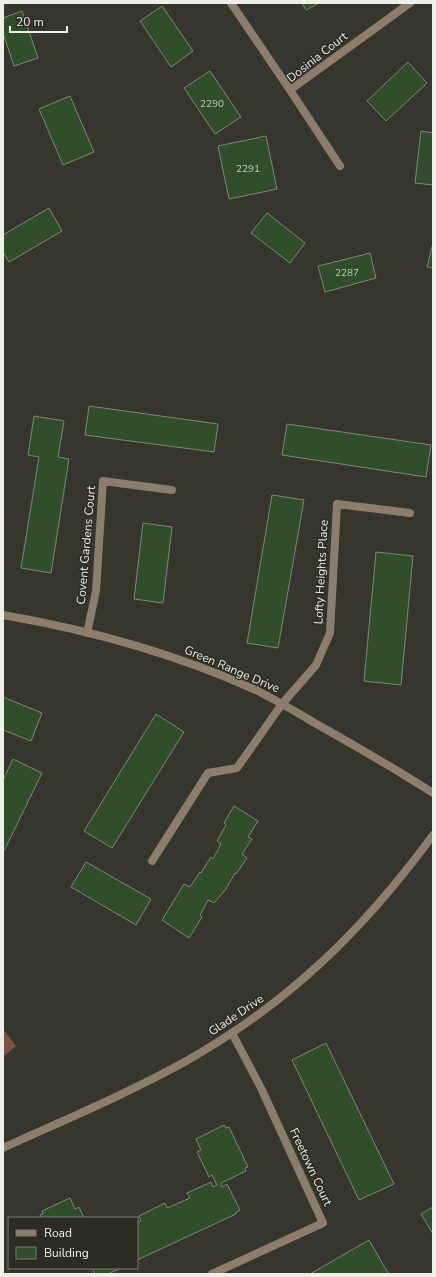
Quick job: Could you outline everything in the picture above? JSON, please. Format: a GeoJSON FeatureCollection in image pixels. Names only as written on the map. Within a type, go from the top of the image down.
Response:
{"type":"FeatureCollection","features":[{"type":"Feature","properties":{"kind":"street"},"geometry":{"type":"LineString","coordinates":[[231,3],[290,90]]}},
{"type":"Feature","properties":{"kind":"street","name":"Dosinia Court"},"geometry":{"type":"LineString","coordinates":[[340,166],[290,90],[410,3]]}},
{"type":"Feature","properties":{"kind":"street","name":"Covent Gardens Court"},"geometry":{"type":"LineString","coordinates":[[88,633],[96,591],[103,481],[172,490]]}},
{"type":"Feature","properties":{"kind":"street","name":"Lofty Heights Place"},"geometry":{"type":"LineString","coordinates":[[152,861],[208,773],[237,768],[282,704],[316,665],[330,633],[337,504],[410,513]]}},
{"type":"Feature","properties":{"kind":"street","name":"Green Range Drive"},"geometry":{"type":"LineString","coordinates":[[3,615],[47,622],[117,640],[178,659],[236,682],[282,704],[356,745],[433,793]]}},
{"type":"Feature","properties":{"kind":"street","name":"Glade Drive"},"geometry":{"type":"LineString","coordinates":[[3,1148],[108,1100],[166,1071],[232,1033],[260,1013],[294,987],[338,948],[410,867],[433,836]]}},
{"type":"Feature","properties":{"kind":"street","name":"Freetown Court"},"geometry":{"type":"LineString","coordinates":[[212,1274],[323,1223],[261,1088],[232,1033]]}},
{"type":"Feature","properties":{"kind":"shaded area"},"geometry":{"type":"Polygon","coordinates":[[[3,1029],[16,1046],[3,1057],[3,1029]]]}},
{"type":"Feature","properties":{"kind":"building"},"geometry":{"type":"Polygon","coordinates":[[[302,3],[319,3],[306,10],[302,3]]]}},
{"type":"Feature","properties":{"kind":"building"},"geometry":{"type":"Polygon","coordinates":[[[162,6],[193,51],[171,67],[140,21],[162,6]]]}},
{"type":"Feature","properties":{"kind":"building"},"geometry":{"type":"Polygon","coordinates":[[[22,11],[38,58],[14,66],[3,33],[3,18],[22,11]]]}},
{"type":"Feature","properties":{"kind":"building"},"geometry":{"type":"Polygon","coordinates":[[[408,62],[427,83],[386,121],[367,101],[408,62]]]}},
{"type":"Feature","properties":{"kind":"building"},"geometry":{"type":"Polygon","coordinates":[[[210,71],[241,117],[215,134],[184,88],[210,71]]]}},
{"type":"Feature","properties":{"kind":"building"},"geometry":{"type":"Polygon","coordinates":[[[70,96],[94,152],[63,165],[39,109],[70,96]]]}},
{"type":"Feature","properties":{"kind":"building"},"geometry":{"type":"Polygon","coordinates":[[[421,131],[433,133],[433,185],[415,183],[421,131]]]}},
{"type":"Feature","properties":{"kind":"building"},"geometry":{"type":"Polygon","coordinates":[[[266,136],[277,189],[229,199],[218,146],[266,136]]]}},
{"type":"Feature","properties":{"kind":"building"},"geometry":{"type":"Polygon","coordinates":[[[49,208],[62,231],[9,262],[3,252],[3,235],[49,208]]]}},
{"type":"Feature","properties":{"kind":"building"},"geometry":{"type":"Polygon","coordinates":[[[267,213],[305,243],[290,263],[251,233],[267,213]]]}},
{"type":"Feature","properties":{"kind":"building"},"geometry":{"type":"Polygon","coordinates":[[[433,243],[433,268],[427,267],[433,243]]]}},
{"type":"Feature","properties":{"kind":"building"},"geometry":{"type":"Polygon","coordinates":[[[370,253],[376,278],[325,292],[318,266],[370,253]]]}},
{"type":"Feature","properties":{"kind":"building"},"geometry":{"type":"Polygon","coordinates":[[[89,406],[218,424],[214,452],[85,435],[89,406]]]}},
{"type":"Feature","properties":{"kind":"building"},"geometry":{"type":"Polygon","coordinates":[[[34,416],[64,421],[58,457],[69,459],[51,573],[21,568],[39,457],[28,455],[34,416]]]}},
{"type":"Feature","properties":{"kind":"building"},"geometry":{"type":"Polygon","coordinates":[[[287,424],[431,445],[426,477],[282,455],[287,424]]]}},
{"type":"Feature","properties":{"kind":"building"},"geometry":{"type":"Polygon","coordinates":[[[272,495],[304,500],[278,648],[247,643],[272,495]]]}},
{"type":"Feature","properties":{"kind":"building"},"geometry":{"type":"Polygon","coordinates":[[[143,523],[172,527],[163,603],[134,599],[143,523]]]}},
{"type":"Feature","properties":{"kind":"building"},"geometry":{"type":"Polygon","coordinates":[[[376,552],[413,556],[401,685],[364,681],[376,552]]]}},
{"type":"Feature","properties":{"kind":"building"},"geometry":{"type":"Polygon","coordinates":[[[3,697],[42,713],[31,741],[3,730],[3,697]]]}},
{"type":"Feature","properties":{"kind":"building"},"geometry":{"type":"Polygon","coordinates":[[[156,714],[184,732],[112,848],[84,831],[156,714]]]}},
{"type":"Feature","properties":{"kind":"building"},"geometry":{"type":"Polygon","coordinates":[[[13,759],[42,773],[3,853],[3,780],[13,759]]]}},
{"type":"Feature","properties":{"kind":"building"},"geometry":{"type":"Polygon","coordinates":[[[234,806],[258,821],[248,837],[252,839],[242,854],[247,858],[236,874],[235,873],[226,889],[214,903],[208,900],[200,915],[202,917],[189,938],[162,920],[184,884],[190,887],[211,857],[213,859],[221,844],[217,841],[226,825],[224,823],[234,806]]]}},
{"type":"Feature","properties":{"kind":"building"},"geometry":{"type":"Polygon","coordinates":[[[86,862],[151,899],[136,925],[71,887],[86,862]]]}},
{"type":"Feature","properties":{"kind":"building"},"geometry":{"type":"Polygon","coordinates":[[[326,1043],[394,1184],[359,1200],[292,1060],[326,1043]]]}},
{"type":"Feature","properties":{"kind":"building"},"geometry":{"type":"Polygon","coordinates":[[[224,1125],[226,1128],[229,1127],[248,1167],[245,1168],[246,1171],[221,1183],[222,1187],[227,1184],[240,1210],[235,1213],[236,1214],[138,1260],[138,1222],[141,1221],[139,1216],[165,1203],[167,1208],[190,1198],[187,1193],[211,1182],[213,1187],[217,1185],[212,1175],[209,1177],[197,1152],[201,1150],[196,1139],[224,1125]]]}},
{"type":"Feature","properties":{"kind":"building"},"geometry":{"type":"Polygon","coordinates":[[[70,1198],[75,1209],[79,1207],[84,1217],[41,1217],[40,1215],[43,1214],[42,1211],[70,1198]]]}},
{"type":"Feature","properties":{"kind":"building"},"geometry":{"type":"Polygon","coordinates":[[[433,1207],[433,1234],[421,1214],[433,1207]]]}},
{"type":"Feature","properties":{"kind":"building"},"geometry":{"type":"Polygon","coordinates":[[[369,1240],[388,1273],[310,1274],[369,1240]]]}},
{"type":"Feature","properties":{"kind":"building"},"geometry":{"type":"Polygon","coordinates":[[[92,1269],[119,1269],[108,1274],[95,1274],[92,1269]]]}}]}
